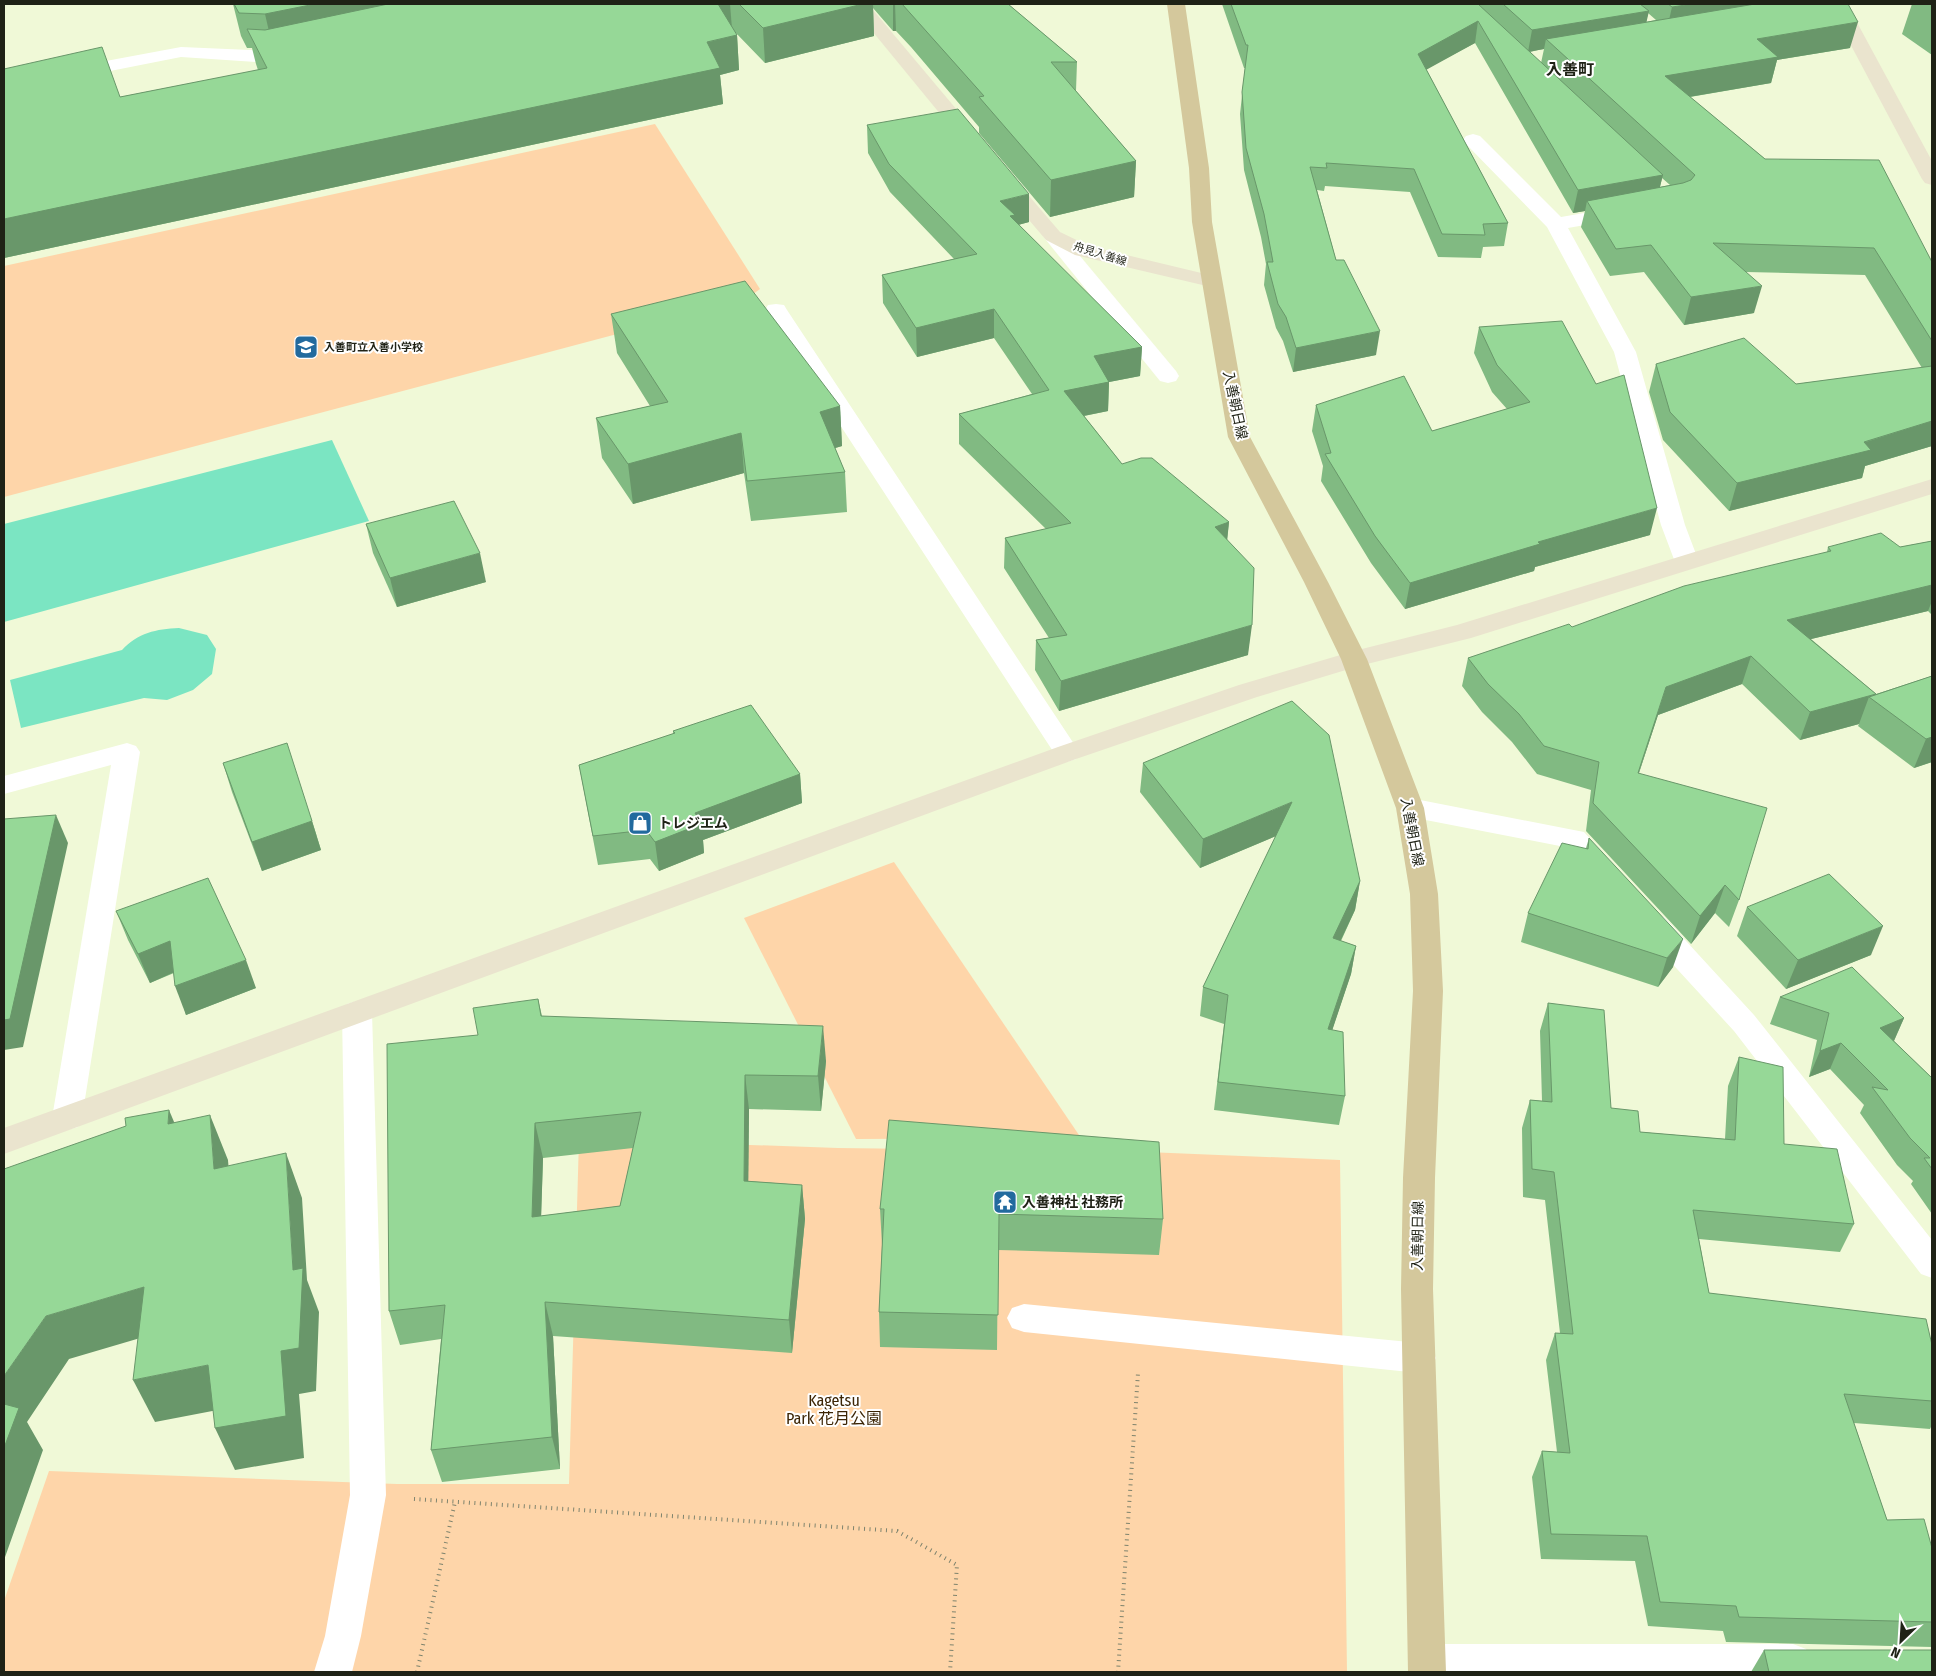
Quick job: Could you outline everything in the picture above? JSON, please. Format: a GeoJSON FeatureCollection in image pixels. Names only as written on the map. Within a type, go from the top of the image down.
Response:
{"type":"FeatureCollection","features":[{"type":"Feature","properties":{"kind":"main road","name":"入善朝日線"},"geometry":{"type":"LineString","coordinates":[[1176,4],[1199,168],[1202,222],[1239,437],[1316,582],[1354,659],[1410,808],[1424,894],[1428,991],[1419,1178],[1417,1289],[1427,1667]]}},
{"type":"Feature","properties":{"kind":"street","name":"舟見入善線"},"geometry":{"type":"LineString","coordinates":[[859,4],[1052,236],[1082,251],[1211,280]]}},
{"type":"Feature","properties":{"kind":"street"},"geometry":{"type":"LineString","coordinates":[[1820,10],[1838,5],[1932,179]]}},
{"type":"Feature","properties":{"kind":"street"},"geometry":{"type":"LineString","coordinates":[[4,86],[181,52],[273,57],[311,49]]}},
{"type":"Feature","properties":{"kind":"street"},"geometry":{"type":"LineString","coordinates":[[1473,140],[1556,224],[1625,352],[1673,525],[1687,562]]}},
{"type":"Feature","properties":{"kind":"street"},"geometry":{"type":"LineString","coordinates":[[1556,224],[1639,209]]}},
{"type":"Feature","properties":{"kind":"street"},"geometry":{"type":"LineString","coordinates":[[1052,236],[1168,376]]}},
{"type":"Feature","properties":{"kind":"street"},"geometry":{"type":"LineString","coordinates":[[776,310],[1067,753]]}},
{"type":"Feature","properties":{"kind":"street"},"geometry":{"type":"LineString","coordinates":[[4,1141],[1067,753],[1248,691],[1354,659],[1462,632],[1932,486]]}},
{"type":"Feature","properties":{"kind":"street"},"geometry":{"type":"LineString","coordinates":[[4,785],[126,752],[67,1118]]}},
{"type":"Feature","properties":{"kind":"street"},"geometry":{"type":"LineString","coordinates":[[1410,808],[1574,840],[1744,1022],[1932,1264]]}},
{"type":"Feature","properties":{"kind":"street"},"geometry":{"type":"LineString","coordinates":[[333,1672],[343,1636],[368,1495],[357,1012]]}},
{"type":"Feature","properties":{"kind":"street"},"geometry":{"type":"LineString","coordinates":[[1024,1318],[1419,1358]]}},
{"type":"Feature","properties":{"kind":"street"},"geometry":{"type":"LineString","coordinates":[[1427,1667],[1826,1663]]}},
{"type":"Feature","properties":{"kind":"path"},"geometry":{"type":"LineString","coordinates":[[1118,1672],[1141,1330]]}},
{"type":"Feature","properties":{"kind":"path"},"geometry":{"type":"LineString","coordinates":[[368,1495],[897,1531],[957,1565],[950,1672]]}},
{"type":"Feature","properties":{"kind":"path"},"geometry":{"type":"LineString","coordinates":[[418,1672],[455,1502]]}},
{"type":"Feature","properties":{"kind":"green space"},"geometry":{"type":"Polygon","coordinates":[[[655,124],[760,289],[745,300],[4,497],[4,266],[655,124]]]}},
{"type":"Feature","properties":{"kind":"green space"},"geometry":{"type":"Polygon","coordinates":[[[894,862],[1081,1138],[856,1139],[744,918],[894,862]]]}},
{"type":"Feature","properties":{"kind":"green space","name":"Kagetsu Park 花月公園"},"geometry":{"type":"Polygon","coordinates":[[[579,1139],[838,1148],[1147,1152],[1340,1160],[1347,1672],[4,1672],[4,1601],[49,1471],[397,1484],[569,1484],[579,1139]]]}},
{"type":"Feature","properties":{"kind":"shaded area"},"geometry":{"type":"Polygon","coordinates":[[[332,440],[369,521],[4,622],[4,524],[332,440]]]}},
{"type":"Feature","properties":{"kind":"shaded area"},"geometry":{"type":"Polygon","coordinates":[[[179,628],[207,635],[216,649],[212,674],[193,690],[167,700],[144,698],[21,728],[10,680],[122,650],[134,640],[148,633],[163,629],[179,628]]]}},
{"type":"Feature","properties":{"kind":"building"},"geometry":{"type":"Polygon","coordinates":[[[234,4],[315,4],[265,14],[239,13],[234,4]]]}},
{"type":"Feature","properties":{"kind":"building"},"geometry":{"type":"Polygon","coordinates":[[[388,4],[718,4],[737,35],[707,42],[720,68],[4,219],[4,69],[102,47],[120,97],[267,68],[247,29],[265,30],[388,4]]]}},
{"type":"Feature","properties":{"kind":"building"},"geometry":{"type":"Polygon","coordinates":[[[739,4],[863,4],[763,28],[739,4]]]}},
{"type":"Feature","properties":{"kind":"building"},"geometry":{"type":"Polygon","coordinates":[[[902,4],[1008,4],[1077,62],[1051,62],[1136,161],[1051,180],[979,97],[984,96],[902,4]]]}},
{"type":"Feature","properties":{"kind":"building"},"geometry":{"type":"Polygon","coordinates":[[[1231,4],[1478,4],[1663,175],[1578,190],[1478,21],[1418,54],[1508,223],[1483,224],[1485,235],[1442,234],[1414,169],[1326,163],[1327,168],[1310,167],[1336,260],[1344,260],[1380,331],[1296,348],[1286,317],[1278,304],[1267,262],[1273,262],[1264,214],[1246,148],[1242,92],[1248,45],[1246,45],[1231,4]]]}},
{"type":"Feature","properties":{"kind":"building"},"geometry":{"type":"Polygon","coordinates":[[[1503,4],[1640,4],[1649,11],[1532,30],[1503,4]]]}},
{"type":"Feature","properties":{"kind":"building"},"geometry":{"type":"Polygon","coordinates":[[[1668,4],[1692,4],[1672,7],[1668,4]]]}},
{"type":"Feature","properties":{"kind":"building"},"geometry":{"type":"Polygon","coordinates":[[[1755,4],[1848,4],[1858,22],[1757,39],[1778,57],[1665,76],[1765,159],[1879,160],[1932,262],[1932,341],[1874,248],[1713,243],[1762,286],[1691,297],[1651,245],[1616,249],[1587,201],[1683,183],[1691,180],[1695,175],[1546,39],[1755,4]]]}},
{"type":"Feature","properties":{"kind":"building"},"geometry":{"type":"Polygon","coordinates":[[[958,109],[1029,194],[1000,201],[1015,215],[1010,216],[1142,347],[1094,356],[1109,382],[1064,391],[1122,464],[1141,458],[1152,458],[1229,522],[1215,527],[1254,568],[1252,625],[1061,681],[1036,640],[1067,635],[1005,538],[1071,523],[959,414],[1049,390],[994,309],[916,328],[882,275],[977,254],[889,164],[867,125],[958,109]]]}},
{"type":"Feature","properties":{"kind":"building"},"geometry":{"type":"Polygon","coordinates":[[[745,281],[840,406],[820,412],[845,472],[747,481],[741,433],[628,464],[596,418],[668,402],[611,314],[745,281]]]}},
{"type":"Feature","properties":{"kind":"building"},"geometry":{"type":"Polygon","coordinates":[[[1562,321],[1596,384],[1624,375],[1657,508],[1538,542],[1540,544],[1410,583],[1375,536],[1325,454],[1331,453],[1316,405],[1404,376],[1432,431],[1530,402],[1497,365],[1479,327],[1562,321]]]}},
{"type":"Feature","properties":{"kind":"building"},"geometry":{"type":"Polygon","coordinates":[[[1744,338],[1796,384],[1932,366],[1932,421],[1864,442],[1871,450],[1737,483],[1670,412],[1656,364],[1744,338]]]}},
{"type":"Feature","properties":{"kind":"building"},"geometry":{"type":"Polygon","coordinates":[[[454,501],[480,553],[390,578],[366,524],[454,501]]]}},
{"type":"Feature","properties":{"kind":"building"},"geometry":{"type":"Polygon","coordinates":[[[1881,533],[1900,547],[1932,541],[1932,585],[1787,620],[1876,694],[1810,712],[1751,656],[1666,687],[1638,773],[1767,808],[1739,900],[1725,885],[1700,916],[1593,803],[1599,762],[1544,746],[1519,714],[1488,684],[1468,658],[1569,624],[1572,627],[1684,586],[1831,551],[1828,547],[1881,533]]]}},
{"type":"Feature","properties":{"kind":"building"},"geometry":{"type":"Polygon","coordinates":[[[1932,676],[1932,737],[1926,739],[1869,697],[1932,676]]]}},
{"type":"Feature","properties":{"kind":"building"},"geometry":{"type":"Polygon","coordinates":[[[1292,701],[1329,735],[1360,881],[1333,938],[1356,946],[1328,1029],[1343,1032],[1345,1096],[1218,1082],[1228,995],[1203,987],[1292,802],[1203,839],[1143,763],[1292,701]]]}},
{"type":"Feature","properties":{"kind":"building"},"geometry":{"type":"Polygon","coordinates":[[[751,705],[800,774],[695,813],[701,824],[655,842],[646,830],[593,836],[579,765],[751,705]]]}},
{"type":"Feature","properties":{"kind":"building"},"geometry":{"type":"Polygon","coordinates":[[[287,743],[312,821],[252,842],[223,763],[287,743]]]}},
{"type":"Feature","properties":{"kind":"building"},"geometry":{"type":"Polygon","coordinates":[[[56,815],[10,1019],[4,1020],[4,819],[56,815]]]}},
{"type":"Feature","properties":{"kind":"building"},"geometry":{"type":"Polygon","coordinates":[[[1589,838],[1683,939],[1667,958],[1528,913],[1562,843],[1588,849],[1589,838]]]}},
{"type":"Feature","properties":{"kind":"building"},"geometry":{"type":"Polygon","coordinates":[[[1829,874],[1883,926],[1798,960],[1747,907],[1829,874]]]}},
{"type":"Feature","properties":{"kind":"building"},"geometry":{"type":"Polygon","coordinates":[[[208,878],[246,960],[175,986],[170,941],[138,954],[116,911],[208,878]]]}},
{"type":"Feature","properties":{"kind":"building"},"geometry":{"type":"Polygon","coordinates":[[[1852,967],[1904,1018],[1880,1028],[1932,1078],[1932,1169],[1924,1158],[1930,1158],[1910,1138],[1872,1087],[1888,1090],[1841,1043],[1820,1051],[1829,1013],[1780,997],[1852,967]]]}},
{"type":"Feature","properties":{"kind":"building"},"geometry":{"type":"Polygon","coordinates":[[[538,999],[541,1016],[823,1026],[818,1076],[745,1075],[744,1181],[802,1185],[789,1320],[545,1302],[552,1437],[431,1450],[445,1305],[389,1311],[387,1044],[478,1035],[473,1008],[538,999]],[[641,1112],[535,1123],[532,1217],[620,1206],[641,1112]]]}},
{"type":"Feature","properties":{"kind":"building"},"geometry":{"type":"Polygon","coordinates":[[[1548,1003],[1604,1010],[1611,1108],[1638,1111],[1640,1132],[1735,1140],[1739,1057],[1783,1067],[1784,1144],[1837,1149],[1854,1224],[1693,1210],[1709,1293],[1926,1319],[1932,1345],[1932,1401],[1844,1394],[1887,1520],[1924,1519],[1932,1548],[1932,1622],[1739,1617],[1736,1606],[1660,1602],[1647,1536],[1551,1534],[1542,1451],[1570,1453],[1555,1333],[1573,1334],[1554,1172],[1532,1169],[1530,1100],[1552,1102],[1548,1003]]]}},
{"type":"Feature","properties":{"kind":"building"},"geometry":{"type":"Polygon","coordinates":[[[169,1110],[168,1124],[210,1115],[214,1169],[286,1153],[293,1270],[303,1268],[299,1348],[281,1351],[286,1416],[215,1428],[208,1365],[133,1380],[144,1287],[46,1316],[4,1376],[4,1169],[126,1126],[125,1118],[169,1110]]]}},
{"type":"Feature","properties":{"kind":"building"},"geometry":{"type":"Polygon","coordinates":[[[889,1120],[1159,1142],[1163,1219],[999,1214],[998,1315],[879,1312],[884,1209],[880,1209],[889,1120]]]}},
{"type":"Feature","properties":{"kind":"building"},"geometry":{"type":"Polygon","coordinates":[[[4,1404],[19,1408],[4,1448],[4,1404]]]}},
{"type":"Feature","properties":{"kind":"building"},"geometry":{"type":"Polygon","coordinates":[[[1764,1650],[1932,1650],[1932,1672],[1769,1672],[1764,1650]]]}},
{"type":"Feature","properties":{"kind":"place","name":"入善町立入善小学校"},"geometry":{"type":"Point","coordinates":[306,347]}},
{"type":"Feature","properties":{"kind":"place","name":"トレジエム"},"geometry":{"type":"Point","coordinates":[640,823]}},
{"type":"Feature","properties":{"kind":"place","name":"入善神社 社務所"},"geometry":{"type":"Point","coordinates":[1005,1202]}},
{"type":"Feature","properties":{"kind":"district","name":"入善町"},"geometry":{"type":"Point","coordinates":[1570,69]}}]}
